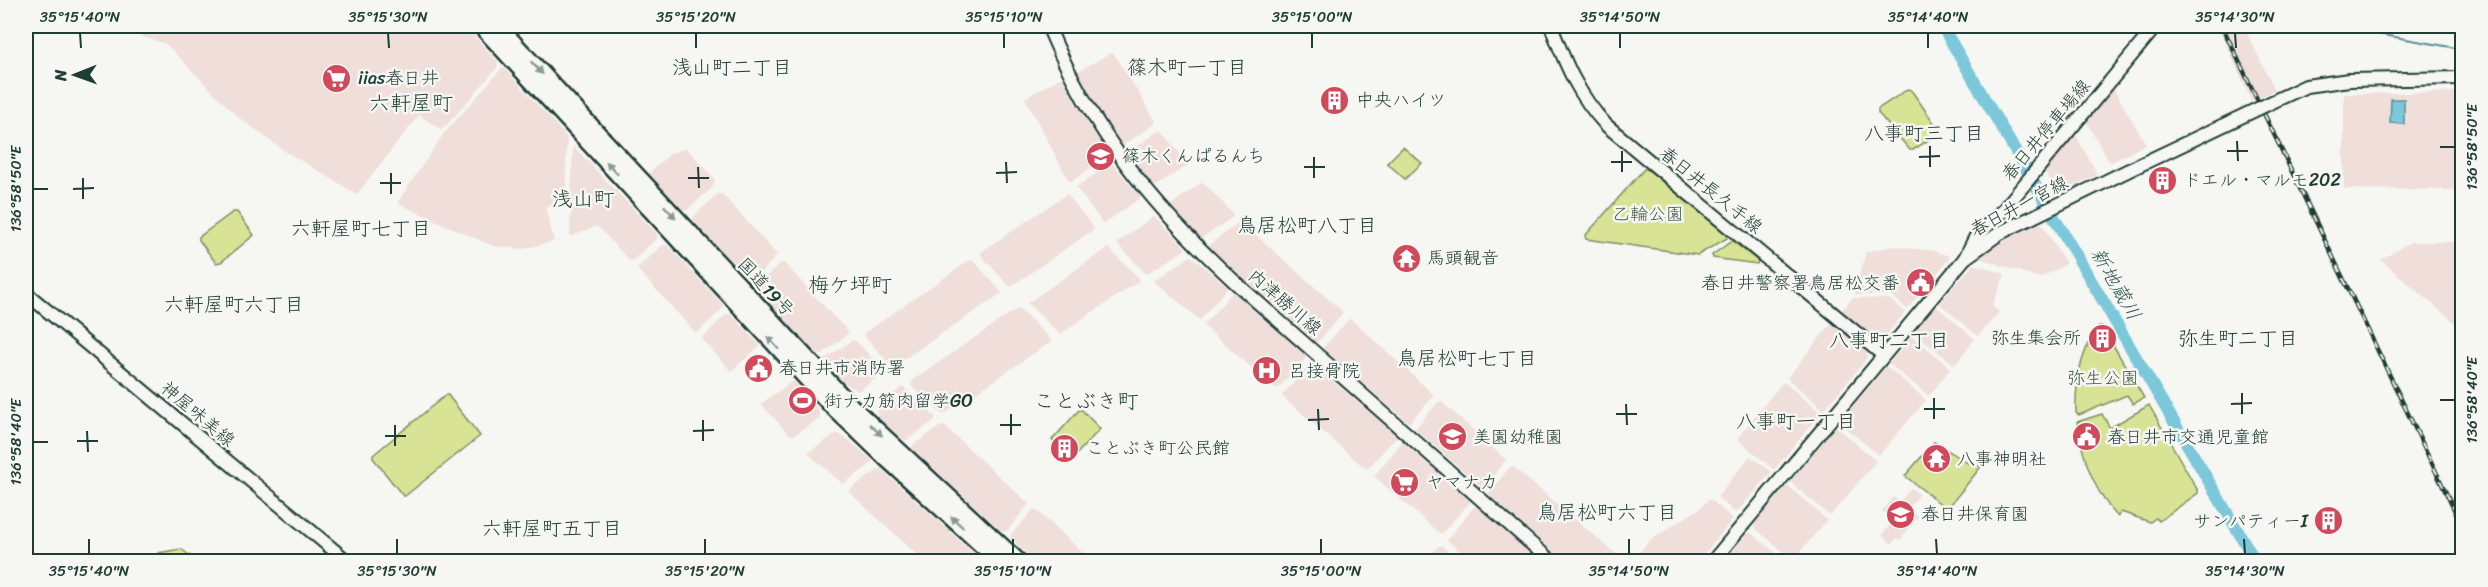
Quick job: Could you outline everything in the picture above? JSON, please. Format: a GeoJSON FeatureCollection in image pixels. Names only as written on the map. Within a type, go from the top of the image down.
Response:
{"type":"FeatureCollection","features":[{"type":"Feature","properties":{"kind":"highway","name":"国道19号"},"geometry":{"type":"LineString","coordinates":[[481,26],[822,396],[886,458],[1000,561]]}},
{"type":"Feature","properties":{"kind":"highway","name":"国道19号"},"geometry":{"type":"LineString","coordinates":[[498,26],[853,408],[1019,561]]}},
{"type":"Feature","properties":{"kind":"main road","name":"内津勝川線"},"geometry":{"type":"LineString","coordinates":[[1048,26],[1069,71],[1101,129],[1159,207],[1236,283],[1552,561]]}},
{"type":"Feature","properties":{"kind":"main road","name":"春日井長久手線"},"geometry":{"type":"LineString","coordinates":[[1551,26],[1564,62],[1578,90],[1611,130],[1883,355]]}},
{"type":"Feature","properties":{"kind":"main road","name":"春日井停車場線"},"geometry":{"type":"LineString","coordinates":[[1965,258],[1975,238],[2025,183],[2156,26]]}},
{"type":"Feature","properties":{"kind":"main road","name":"春日井一宮線"},"geometry":{"type":"LineString","coordinates":[[1712,561],[1965,258],[2000,233],[2306,86],[2349,80],[2463,78]]}},
{"type":"Feature","properties":{"kind":"main road","name":"神屋味美線"},"geometry":{"type":"LineString","coordinates":[[26,293],[348,561]]}},
{"type":"Feature","properties":{"kind":"shaded area"},"geometry":{"type":"Polygon","coordinates":[[[143,26],[465,26],[498,62],[497,68],[442,130],[419,115],[357,194],[283,150],[237,116],[166,44],[140,36],[143,26]]]}},
{"type":"Feature","properties":{"kind":"shaded area"},"geometry":{"type":"Polygon","coordinates":[[[2218,26],[2243,26],[2275,90],[2252,101],[2218,26]]]}},
{"type":"Feature","properties":{"kind":"shaded area"},"geometry":{"type":"Polygon","coordinates":[[[1111,53],[1114,54],[1156,121],[1155,124],[1121,146],[1077,72],[1111,53]]]}},
{"type":"Feature","properties":{"kind":"shaded area"},"geometry":{"type":"Polygon","coordinates":[[[503,67],[567,137],[565,201],[545,207],[554,241],[523,249],[493,246],[397,203],[443,135],[503,67]]]}},
{"type":"Feature","properties":{"kind":"shaded area"},"geometry":{"type":"Polygon","coordinates":[[[1060,78],[1063,79],[1107,153],[1107,157],[1072,181],[1069,181],[1025,98],[1060,78]]]}},
{"type":"Feature","properties":{"kind":"shaded area"},"geometry":{"type":"Polygon","coordinates":[[[2113,88],[2146,144],[2112,162],[2109,161],[2086,118],[2113,88]]]}},
{"type":"Feature","properties":{"kind":"shaded area"},"geometry":{"type":"Polygon","coordinates":[[[2462,92],[2462,190],[2344,189],[2344,94],[2462,92]]]}},
{"type":"Feature","properties":{"kind":"shaded area"},"geometry":{"type":"Polygon","coordinates":[[[1159,131],[1163,131],[1188,165],[1153,188],[1128,155],[1159,131]]]}},
{"type":"Feature","properties":{"kind":"shaded area"},"geometry":{"type":"Polygon","coordinates":[[[2071,136],[2076,136],[2096,172],[2095,176],[2057,193],[2044,170],[2071,136]]]}},
{"type":"Feature","properties":{"kind":"shaded area"},"geometry":{"type":"Polygon","coordinates":[[[573,146],[657,234],[657,238],[632,261],[597,226],[570,237],[573,146]]]}},
{"type":"Feature","properties":{"kind":"shaded area"},"geometry":{"type":"Polygon","coordinates":[[[686,148],[715,179],[712,188],[687,210],[682,210],[649,173],[671,153],[686,148]]]}},
{"type":"Feature","properties":{"kind":"shaded area"},"geometry":{"type":"Polygon","coordinates":[[[1112,163],[1140,196],[1103,224],[1076,187],[1112,163]]]}},
{"type":"Feature","properties":{"kind":"shaded area"},"geometry":{"type":"Polygon","coordinates":[[[1204,183],[1233,214],[1233,217],[1199,238],[1170,207],[1204,183]]]}},
{"type":"Feature","properties":{"kind":"shaded area"},"geometry":{"type":"Polygon","coordinates":[[[718,194],[722,194],[777,255],[753,281],[748,280],[693,220],[694,216],[718,194]]]}},
{"type":"Feature","properties":{"kind":"shaded area"},"geometry":{"type":"Polygon","coordinates":[[[1067,194],[1094,228],[1093,230],[1010,287],[981,255],[981,252],[1067,194]]]}},
{"type":"Feature","properties":{"kind":"shaded area"},"geometry":{"type":"Polygon","coordinates":[[[1154,216],[1185,247],[1185,250],[1146,274],[1117,243],[1154,216]]]}},
{"type":"Feature","properties":{"kind":"shaded area"},"geometry":{"type":"Polygon","coordinates":[[[1239,222],[1342,311],[1342,314],[1318,342],[1315,342],[1208,246],[1239,222]]]}},
{"type":"Feature","properties":{"kind":"shaded area"},"geometry":{"type":"Polygon","coordinates":[[[2039,223],[2042,224],[2065,262],[2064,265],[2040,278],[1982,259],[1981,256],[2000,243],[2039,223]]]}},
{"type":"Feature","properties":{"kind":"shaded area"},"geometry":{"type":"Polygon","coordinates":[[[2410,242],[2462,242],[2462,314],[2455,323],[2381,260],[2410,242]]]}},
{"type":"Feature","properties":{"kind":"shaded area"},"geometry":{"type":"Polygon","coordinates":[[[663,245],[667,245],[723,305],[722,309],[698,332],[695,332],[638,270],[638,267],[663,245]]]}},
{"type":"Feature","properties":{"kind":"shaded area"},"geometry":{"type":"Polygon","coordinates":[[[1894,246],[1933,251],[1949,256],[1949,259],[1907,309],[1891,295],[1856,295],[1855,292],[1866,252],[1894,246]]]}},
{"type":"Feature","properties":{"kind":"shaded area"},"geometry":{"type":"Polygon","coordinates":[[[1108,248],[1139,278],[1139,281],[1060,334],[1027,303],[1108,248]]]}},
{"type":"Feature","properties":{"kind":"shaded area"},"geometry":{"type":"Polygon","coordinates":[[[1191,256],[1228,287],[1200,320],[1155,282],[1191,256]]]}},
{"type":"Feature","properties":{"kind":"shaded area"},"geometry":{"type":"Polygon","coordinates":[[[973,260],[1002,293],[892,367],[863,334],[973,260]]]}},
{"type":"Feature","properties":{"kind":"shaded area"},"geometry":{"type":"Polygon","coordinates":[[[781,263],[784,263],[849,333],[821,355],[815,353],[757,290],[757,285],[781,263]]]}},
{"type":"Feature","properties":{"kind":"shaded area"},"geometry":{"type":"Polygon","coordinates":[[[1974,264],[2005,274],[1992,306],[1999,312],[1978,336],[1939,303],[1974,264]]]}},
{"type":"Feature","properties":{"kind":"shaded area"},"geometry":{"type":"Polygon","coordinates":[[[1233,292],[1306,355],[1306,358],[1278,388],[1275,388],[1204,326],[1233,292]]]}},
{"type":"Feature","properties":{"kind":"shaded area"},"geometry":{"type":"Polygon","coordinates":[[[1852,298],[1889,299],[1905,312],[1883,339],[1874,340],[1841,312],[1852,298]]]}},
{"type":"Feature","properties":{"kind":"shaded area"},"geometry":{"type":"Polygon","coordinates":[[[1936,306],[1975,339],[1955,365],[1914,333],[1936,306]]]}},
{"type":"Feature","properties":{"kind":"shaded area"},"geometry":{"type":"Polygon","coordinates":[[[1020,309],[1052,341],[946,413],[942,414],[911,386],[913,380],[1020,309]]]}},
{"type":"Feature","properties":{"kind":"shaded area"},"geometry":{"type":"Polygon","coordinates":[[[726,314],[731,314],[760,346],[731,371],[702,339],[726,314]]]}},
{"type":"Feature","properties":{"kind":"shaded area"},"geometry":{"type":"Polygon","coordinates":[[[1351,319],[1433,394],[1433,397],[1409,423],[1324,350],[1323,348],[1351,319]]]}},
{"type":"Feature","properties":{"kind":"shaded area"},"geometry":{"type":"Polygon","coordinates":[[[1832,323],[1866,349],[1867,358],[1824,410],[1787,378],[1832,323]]]}},
{"type":"Feature","properties":{"kind":"shaded area"},"geometry":{"type":"Polygon","coordinates":[[[1912,336],[1951,368],[1929,396],[1889,364],[1912,336]]]}},
{"type":"Feature","properties":{"kind":"shaded area"},"geometry":{"type":"Polygon","coordinates":[[[853,340],[885,372],[858,391],[843,382],[825,359],[853,340]]]}},
{"type":"Feature","properties":{"kind":"shaded area"},"geometry":{"type":"Polygon","coordinates":[[[1312,363],[1397,436],[1368,468],[1365,468],[1283,397],[1283,394],[1312,363]]]}},
{"type":"Feature","properties":{"kind":"shaded area"},"geometry":{"type":"Polygon","coordinates":[[[1886,366],[1926,400],[1879,455],[1839,423],[1886,366]]]}},
{"type":"Feature","properties":{"kind":"shaded area"},"geometry":{"type":"Polygon","coordinates":[[[791,382],[795,382],[811,400],[818,409],[820,418],[794,435],[790,435],[761,404],[791,382]]]}},
{"type":"Feature","properties":{"kind":"shaded area"},"geometry":{"type":"Polygon","coordinates":[[[1782,383],[1785,383],[1821,413],[1774,470],[1738,437],[1782,383]]]}},
{"type":"Feature","properties":{"kind":"shaded area"},"geometry":{"type":"Polygon","coordinates":[[[903,387],[935,417],[935,420],[907,440],[902,439],[883,423],[877,409],[903,387]]]}},
{"type":"Feature","properties":{"kind":"shaded area"},"geometry":{"type":"Polygon","coordinates":[[[1438,402],[1442,402],[1506,460],[1483,488],[1415,429],[1438,402]]]}},
{"type":"Feature","properties":{"kind":"shaded area"},"geometry":{"type":"Polygon","coordinates":[[[944,426],[1029,504],[1007,531],[1002,531],[912,449],[913,445],[944,426]]]}},
{"type":"Feature","properties":{"kind":"shaded area"},"geometry":{"type":"Polygon","coordinates":[[[1836,426],[1876,461],[1829,515],[1790,482],[1836,426]]]}},
{"type":"Feature","properties":{"kind":"shaded area"},"geometry":{"type":"Polygon","coordinates":[[[837,433],[872,460],[871,464],[843,484],[809,454],[837,433]]]}},
{"type":"Feature","properties":{"kind":"shaded area"},"geometry":{"type":"Polygon","coordinates":[[[1402,442],[1469,499],[1470,502],[1442,533],[1439,533],[1374,476],[1402,442]]]}},
{"type":"Feature","properties":{"kind":"shaded area"},"geometry":{"type":"Polygon","coordinates":[[[1750,456],[1772,472],[1736,513],[1717,497],[1750,456]]]}},
{"type":"Feature","properties":{"kind":"shaded area"},"geometry":{"type":"Polygon","coordinates":[[[1510,467],[1513,467],[1624,561],[1564,561],[1488,494],[1510,467]]]}},
{"type":"Feature","properties":{"kind":"shaded area"},"geometry":{"type":"Polygon","coordinates":[[[878,470],[882,470],[978,557],[978,561],[924,561],[848,491],[878,470]]]}},
{"type":"Feature","properties":{"kind":"shaded area"},"geometry":{"type":"Polygon","coordinates":[[[1787,485],[1827,520],[1793,560],[1755,528],[1754,524],[1787,485]]]}},
{"type":"Feature","properties":{"kind":"shaded area","name":"春日井保育園"},"geometry":{"type":"Polygon","coordinates":[[[1911,488],[1919,494],[1908,509],[1918,517],[1900,540],[1897,538],[1892,544],[1882,535],[1893,521],[1882,511],[1893,497],[1900,502],[1911,488]]]}},
{"type":"Feature","properties":{"kind":"shaded area"},"geometry":{"type":"Polygon","coordinates":[[[1710,499],[1733,519],[1698,561],[1636,562],[1634,559],[1650,540],[1699,509],[1710,499]]]}},
{"type":"Feature","properties":{"kind":"shaded area"},"geometry":{"type":"Polygon","coordinates":[[[1475,506],[1478,506],[1540,561],[1471,561],[1447,540],[1475,506]]]}},
{"type":"Feature","properties":{"kind":"shaded area"},"geometry":{"type":"Polygon","coordinates":[[[1033,510],[1036,510],[1092,561],[1035,561],[1011,539],[1011,535],[1033,510]]]}},
{"type":"Feature","properties":{"kind":"shaded area"},"geometry":{"type":"Polygon","coordinates":[[[1748,533],[1751,533],[1786,561],[1724,561],[1748,533]]]}},
{"type":"Feature","properties":{"kind":"shaded area"},"geometry":{"type":"Polygon","coordinates":[[[1439,546],[1442,546],[1459,561],[1424,561],[1439,546]]]}},
{"type":"Feature","properties":{"kind":"green space"},"geometry":{"type":"Polygon","coordinates":[[[1908,89],[1939,130],[1938,134],[1913,150],[1910,150],[1878,113],[1878,109],[1908,89]]]}},
{"type":"Feature","properties":{"kind":"green space"},"geometry":{"type":"Polygon","coordinates":[[[1403,147],[1422,163],[1405,179],[1387,163],[1403,147]]]}},
{"type":"Feature","properties":{"kind":"green space","name":"乙輪公園"},"geometry":{"type":"Polygon","coordinates":[[[1644,169],[1647,169],[1727,235],[1727,238],[1698,255],[1586,239],[1585,236],[1644,169]]]}},
{"type":"Feature","properties":{"kind":"green space"},"geometry":{"type":"Polygon","coordinates":[[[233,212],[237,212],[254,235],[221,262],[216,263],[199,237],[233,212]]]}},
{"type":"Feature","properties":{"kind":"green space"},"geometry":{"type":"Polygon","coordinates":[[[1732,241],[1758,261],[1757,264],[1713,258],[1712,255],[1732,241]]]}},
{"type":"Feature","properties":{"kind":"green space","name":"弥生公園"},"geometry":{"type":"Polygon","coordinates":[[[2099,326],[2102,326],[2144,398],[2133,404],[2127,395],[2079,415],[2076,413],[2076,401],[2080,367],[2099,326]]]}},
{"type":"Feature","properties":{"kind":"green space"},"geometry":{"type":"Polygon","coordinates":[[[447,394],[480,436],[403,496],[373,455],[447,394]]]}},
{"type":"Feature","properties":{"kind":"green space"},"geometry":{"type":"Polygon","coordinates":[[[2149,405],[2198,491],[2159,521],[2156,518],[2150,522],[2121,512],[2118,517],[2110,507],[2090,473],[2077,422],[2102,414],[2110,428],[2149,405]]]}},
{"type":"Feature","properties":{"kind":"green space"},"geometry":{"type":"Polygon","coordinates":[[[1079,410],[1082,410],[1100,429],[1072,459],[1069,459],[1052,440],[1079,410]]]}},
{"type":"Feature","properties":{"kind":"green space"},"geometry":{"type":"Polygon","coordinates":[[[1934,442],[1968,463],[1980,465],[1980,468],[1947,509],[1905,476],[1934,442]]]}},
{"type":"Feature","properties":{"kind":"green space"},"geometry":{"type":"Polygon","coordinates":[[[181,549],[197,561],[157,561],[158,553],[181,549]]]}},
{"type":"Feature","properties":{"kind":"water"},"geometry":{"type":"Polygon","coordinates":[[[2391,99],[2404,99],[2404,124],[2390,123],[2391,99]]]}},
{"type":"Feature","properties":{"kind":"waterway","name":"新地蔵川"},"geometry":{"type":"LineString","coordinates":[[1942,26],[2256,562]]}},
{"type":"Feature","properties":{"kind":"waterway"},"geometry":{"type":"LineString","coordinates":[[2333,26],[2462,49]]}},
{"type":"Feature","properties":{"kind":"railway"},"geometry":{"type":"LineString","coordinates":[[2222,26],[2462,526]]}},
{"type":"Feature","properties":{"kind":"place","name":"iias春日井"},"geometry":{"type":"Point","coordinates":[337,78]}},
{"type":"Feature","properties":{"kind":"place","name":"中央ハイツ"},"geometry":{"type":"Point","coordinates":[1335,100]}},
{"type":"Feature","properties":{"kind":"place","name":"篠木くんぱるんち"},"geometry":{"type":"Point","coordinates":[1101,156]}},
{"type":"Feature","properties":{"kind":"place","name":"ドエル・マルモ202"},"geometry":{"type":"Point","coordinates":[2162,180]}},
{"type":"Feature","properties":{"kind":"place","name":"馬頭観音"},"geometry":{"type":"Point","coordinates":[1406,258]}},
{"type":"Feature","properties":{"kind":"place","name":"春日井警察署鳥居松交番"},"geometry":{"type":"Point","coordinates":[1920,283]}},
{"type":"Feature","properties":{"kind":"place","name":"弥生集会所"},"geometry":{"type":"Point","coordinates":[2102,338]}},
{"type":"Feature","properties":{"kind":"place","name":"春日井市消防署"},"geometry":{"type":"Point","coordinates":[758,368]}},
{"type":"Feature","properties":{"kind":"place","name":"呂接骨院"},"geometry":{"type":"Point","coordinates":[1267,371]}},
{"type":"Feature","properties":{"kind":"place","name":"街ナカ筋肉留学GO"},"geometry":{"type":"Point","coordinates":[803,401]}},
{"type":"Feature","properties":{"kind":"place","name":"美園幼稚園"},"geometry":{"type":"Point","coordinates":[1452,437]}},
{"type":"Feature","properties":{"kind":"place","name":"春日井市交通児童館"},"geometry":{"type":"Point","coordinates":[2086,437]}},
{"type":"Feature","properties":{"kind":"place","name":"ことぶき町公民館"},"geometry":{"type":"Point","coordinates":[1065,448]}},
{"type":"Feature","properties":{"kind":"place","name":"八事神明社"},"geometry":{"type":"Point","coordinates":[1936,459]}},
{"type":"Feature","properties":{"kind":"place","name":"ヤマナカ"},"geometry":{"type":"Point","coordinates":[1405,482]}},
{"type":"Feature","properties":{"kind":"place","name":"春日井保育園"},"geometry":{"type":"Point","coordinates":[1900,514]}},
{"type":"Feature","properties":{"kind":"place","name":"サンパティーI"},"geometry":{"type":"Point","coordinates":[2329,521]}},
{"type":"Feature","properties":{"kind":"district","name":"浅山町二丁目"},"geometry":{"type":"Point","coordinates":[732,67]}},
{"type":"Feature","properties":{"kind":"district","name":"篠木町一丁目"},"geometry":{"type":"Point","coordinates":[1187,67]}},
{"type":"Feature","properties":{"kind":"district","name":"六軒屋町"},"geometry":{"type":"Point","coordinates":[411,103]}},
{"type":"Feature","properties":{"kind":"district","name":"八事町三丁目"},"geometry":{"type":"Point","coordinates":[1924,133]}},
{"type":"Feature","properties":{"kind":"district","name":"浅山町"},"geometry":{"type":"Point","coordinates":[583,199]}},
{"type":"Feature","properties":{"kind":"district","name":"鳥居松町八丁目"},"geometry":{"type":"Point","coordinates":[1307,225]}},
{"type":"Feature","properties":{"kind":"district","name":"六軒屋町七丁目"},"geometry":{"type":"Point","coordinates":[361,228]}},
{"type":"Feature","properties":{"kind":"district","name":"梅ケ坪町"},"geometry":{"type":"Point","coordinates":[850,285]}},
{"type":"Feature","properties":{"kind":"district","name":"六軒屋町六丁目"},"geometry":{"type":"Point","coordinates":[234,304]}},
{"type":"Feature","properties":{"kind":"district","name":"弥生町二丁目"},"geometry":{"type":"Point","coordinates":[2238,338]}},
{"type":"Feature","properties":{"kind":"district","name":"八事町二丁目"},"geometry":{"type":"Point","coordinates":[1889,340]}},
{"type":"Feature","properties":{"kind":"district","name":"鳥居松町七丁目"},"geometry":{"type":"Point","coordinates":[1467,358]}},
{"type":"Feature","properties":{"kind":"district","name":"ことぶき町"},"geometry":{"type":"Point","coordinates":[1086,401]}},
{"type":"Feature","properties":{"kind":"district","name":"八事町一丁目"},"geometry":{"type":"Point","coordinates":[1796,421]}},
{"type":"Feature","properties":{"kind":"district","name":"鳥居松町六丁目"},"geometry":{"type":"Point","coordinates":[1607,512]}},
{"type":"Feature","properties":{"kind":"district","name":"六軒屋町五丁目"},"geometry":{"type":"Point","coordinates":[552,528]}}]}
